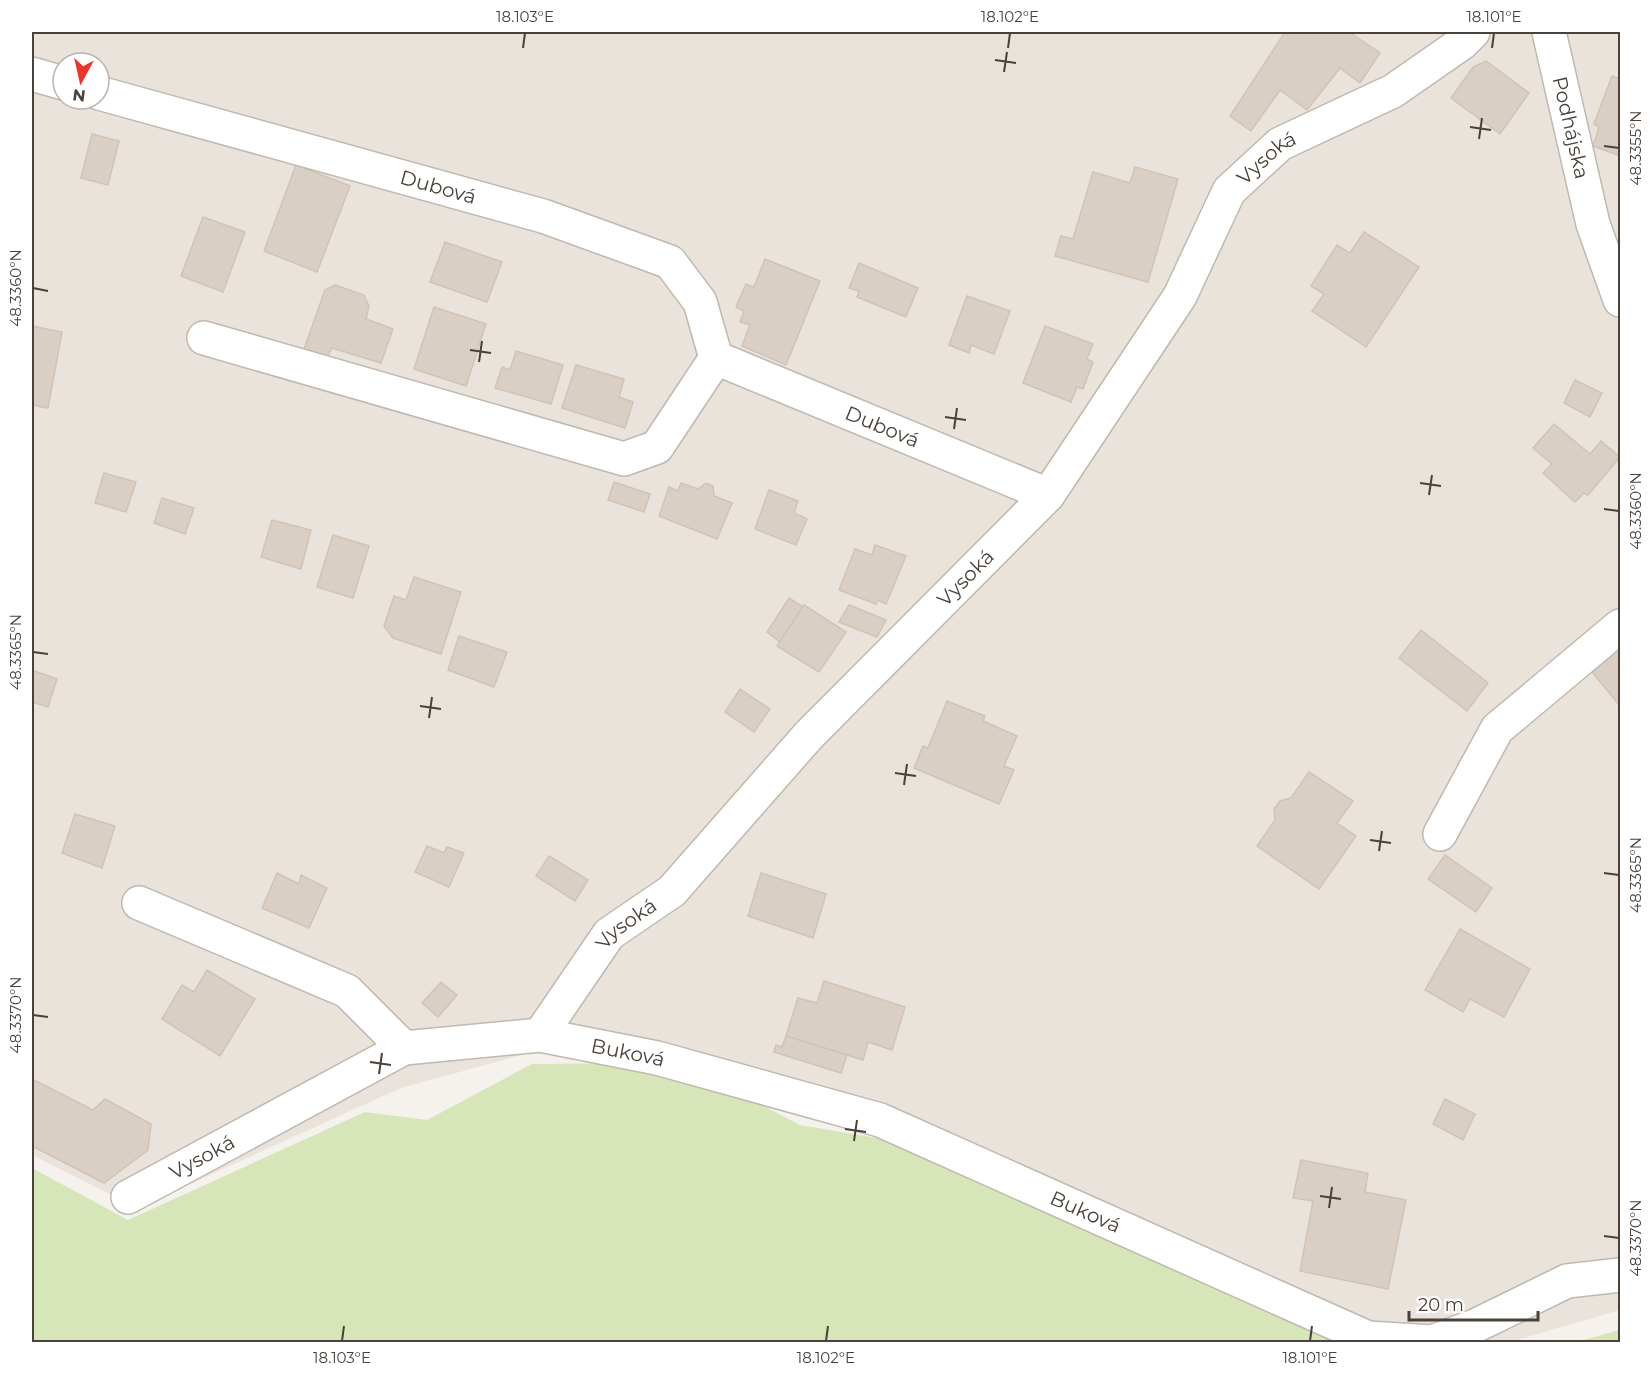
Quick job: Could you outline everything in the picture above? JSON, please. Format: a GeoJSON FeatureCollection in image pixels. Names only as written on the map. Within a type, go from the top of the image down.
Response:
{"type":"FeatureCollection","features":[{"type":"Feature","properties":{"kind":"street","name":"Vysoká"},"geometry":{"type":"LineString","coordinates":[[128,1197],[404,1048],[540,1035],[609,934],[672,891],[809,735],[1048,495],[1180,296],[1229,191],[1280,144],[1393,91],[1462,43],[1473,32]]}},
{"type":"Feature","properties":{"kind":"street","name":"Podhájska"},"geometry":{"type":"LineString","coordinates":[[1549,32],[1607,227],[1620,300]]}},
{"type":"Feature","properties":{"kind":"street"},"geometry":{"type":"LineString","coordinates":[[32,74],[51,80]]}},
{"type":"Feature","properties":{"kind":"street","name":"Dubová"},"geometry":{"type":"LineString","coordinates":[[111,96],[543,216],[670,262],[700,302],[716,358],[1048,495]]}},
{"type":"Feature","properties":{"kind":"street"},"geometry":{"type":"LineString","coordinates":[[204,338],[624,459],[657,447],[716,358]]}},
{"type":"Feature","properties":{"kind":"street"},"geometry":{"type":"LineString","coordinates":[[1440,834],[1497,729],[1620,626]]}},
{"type":"Feature","properties":{"kind":"street"},"geometry":{"type":"LineString","coordinates":[[139,903],[347,992],[404,1048]]}},
{"type":"Feature","properties":{"kind":"street","name":"Buková"},"geometry":{"type":"LineString","coordinates":[[540,1035],[657,1058],[880,1120],[1368,1338],[1432,1342],[1474,1326],[1567,1281],[1620,1275]]}},
{"type":"Feature","properties":{"kind":"shaded area"},"geometry":{"type":"Polygon","coordinates":[[[32,32],[1620,32],[1620,1310],[1510,1342],[1373,1342],[872,1127],[547,1048],[401,1088],[137,1208],[32,1155],[32,32]]]}},
{"type":"Feature","properties":{"kind":"green space"},"geometry":{"type":"Polygon","coordinates":[[[632,1063],[729,1088],[800,1125],[883,1139],[1346,1342],[32,1342],[32,1168],[128,1220],[365,1112],[427,1120],[532,1064],[632,1063]]]}},
{"type":"Feature","properties":{"kind":"green space"},"geometry":{"type":"Polygon","coordinates":[[[1620,1330],[1620,1342],[1576,1342],[1620,1330]]]}},
{"type":"Feature","properties":{"kind":"building"},"geometry":{"type":"Polygon","coordinates":[[[1285,32],[1349,32],[1380,53],[1360,83],[1340,68],[1307,110],[1280,90],[1251,131],[1230,116],[1285,32]]]}},
{"type":"Feature","properties":{"kind":"building"},"geometry":{"type":"Polygon","coordinates":[[[1486,61],[1529,93],[1500,134],[1451,98],[1473,67],[1486,61]]]}},
{"type":"Feature","properties":{"kind":"building"},"geometry":{"type":"Polygon","coordinates":[[[1612,76],[1620,79],[1620,156],[1593,146],[1599,127],[1594,124],[1612,76]]]}},
{"type":"Feature","properties":{"kind":"building"},"geometry":{"type":"Polygon","coordinates":[[[92,134],[119,141],[108,185],[81,178],[92,134]]]}},
{"type":"Feature","properties":{"kind":"building"},"geometry":{"type":"Polygon","coordinates":[[[296,165],[350,186],[317,272],[264,251],[296,165]]]}},
{"type":"Feature","properties":{"kind":"building"},"geometry":{"type":"Polygon","coordinates":[[[1135,167],[1178,179],[1148,282],[1055,256],[1061,236],[1073,239],[1093,172],[1130,183],[1135,167]]]}},
{"type":"Feature","properties":{"kind":"building"},"geometry":{"type":"Polygon","coordinates":[[[203,217],[245,232],[223,292],[181,276],[203,217]]]}},
{"type":"Feature","properties":{"kind":"building"},"geometry":{"type":"Polygon","coordinates":[[[1364,232],[1419,267],[1366,347],[1312,311],[1324,294],[1311,286],[1337,245],[1350,253],[1364,232]]]}},
{"type":"Feature","properties":{"kind":"building"},"geometry":{"type":"Polygon","coordinates":[[[445,242],[502,262],[487,302],[430,282],[445,242]]]}},
{"type":"Feature","properties":{"kind":"building"},"geometry":{"type":"Polygon","coordinates":[[[765,259],[820,281],[786,365],[742,346],[750,325],[740,322],[744,311],[736,307],[746,284],[754,287],[765,259]]]}},
{"type":"Feature","properties":{"kind":"building"},"geometry":{"type":"Polygon","coordinates":[[[859,263],[918,288],[906,317],[857,297],[859,291],[849,288],[859,263]]]}},
{"type":"Feature","properties":{"kind":"building"},"geometry":{"type":"Polygon","coordinates":[[[335,285],[364,295],[369,306],[366,319],[393,329],[381,363],[332,348],[326,359],[303,352],[325,290],[335,285]]]}},
{"type":"Feature","properties":{"kind":"building"},"geometry":{"type":"Polygon","coordinates":[[[967,296],[1010,311],[994,354],[971,345],[969,353],[949,345],[967,296]]]}},
{"type":"Feature","properties":{"kind":"building"},"geometry":{"type":"Polygon","coordinates":[[[434,307],[486,324],[466,386],[414,369],[434,307]]]}},
{"type":"Feature","properties":{"kind":"building"},"geometry":{"type":"Polygon","coordinates":[[[32,326],[62,332],[48,408],[32,405],[32,326]]]}},
{"type":"Feature","properties":{"kind":"building"},"geometry":{"type":"Polygon","coordinates":[[[1045,326],[1093,344],[1087,359],[1093,362],[1083,389],[1077,387],[1071,402],[1023,383],[1045,326]]]}},
{"type":"Feature","properties":{"kind":"building"},"geometry":{"type":"Polygon","coordinates":[[[516,351],[563,365],[551,404],[495,388],[502,367],[510,370],[516,351]]]}},
{"type":"Feature","properties":{"kind":"building"},"geometry":{"type":"Polygon","coordinates":[[[576,365],[624,379],[619,397],[633,402],[625,428],[562,408],[576,365]]]}},
{"type":"Feature","properties":{"kind":"building"},"geometry":{"type":"Polygon","coordinates":[[[1575,380],[1602,393],[1590,417],[1564,403],[1575,380]]]}},
{"type":"Feature","properties":{"kind":"building"},"geometry":{"type":"Polygon","coordinates":[[[1554,424],[1590,454],[1601,441],[1620,457],[1588,495],[1584,493],[1575,502],[1543,473],[1552,464],[1533,448],[1554,424]]]}},
{"type":"Feature","properties":{"kind":"building"},"geometry":{"type":"Polygon","coordinates":[[[104,473],[136,482],[126,512],[95,503],[104,473]]]}},
{"type":"Feature","properties":{"kind":"building"},"geometry":{"type":"Polygon","coordinates":[[[614,482],[650,494],[644,512],[608,500],[614,482]]]}},
{"type":"Feature","properties":{"kind":"building"},"geometry":{"type":"Polygon","coordinates":[[[681,483],[698,489],[706,483],[713,486],[714,496],[732,503],[717,539],[659,516],[669,487],[678,491],[681,483]]]}},
{"type":"Feature","properties":{"kind":"building"},"geometry":{"type":"Polygon","coordinates":[[[769,490],[798,501],[794,513],[807,519],[796,545],[755,529],[769,490]]]}},
{"type":"Feature","properties":{"kind":"building"},"geometry":{"type":"Polygon","coordinates":[[[162,498],[194,508],[185,534],[154,523],[162,498]]]}},
{"type":"Feature","properties":{"kind":"building"},"geometry":{"type":"Polygon","coordinates":[[[272,520],[311,530],[301,569],[261,557],[272,520]]]}},
{"type":"Feature","properties":{"kind":"building"},"geometry":{"type":"Polygon","coordinates":[[[333,535],[369,546],[353,598],[317,587],[333,535]]]}},
{"type":"Feature","properties":{"kind":"building"},"geometry":{"type":"Polygon","coordinates":[[[875,545],[906,556],[886,604],[878,600],[876,604],[839,590],[855,549],[872,555],[875,545]]]}},
{"type":"Feature","properties":{"kind":"building"},"geometry":{"type":"Polygon","coordinates":[[[414,577],[461,592],[441,654],[393,638],[384,626],[394,596],[406,600],[414,577]]]}},
{"type":"Feature","properties":{"kind":"building"},"geometry":{"type":"Polygon","coordinates":[[[789,598],[803,607],[780,642],[767,632],[789,598]]]}},
{"type":"Feature","properties":{"kind":"building"},"geometry":{"type":"Polygon","coordinates":[[[804,605],[846,632],[819,672],[777,646],[804,605]]]}},
{"type":"Feature","properties":{"kind":"building"},"geometry":{"type":"Polygon","coordinates":[[[849,605],[886,620],[877,637],[839,622],[849,605]]]}},
{"type":"Feature","properties":{"kind":"building"},"geometry":{"type":"Polygon","coordinates":[[[1421,630],[1488,683],[1467,711],[1399,658],[1421,630]]]}},
{"type":"Feature","properties":{"kind":"building"},"geometry":{"type":"Polygon","coordinates":[[[459,636],[507,652],[494,687],[448,670],[459,636]]]}},
{"type":"Feature","properties":{"kind":"building"},"geometry":{"type":"Polygon","coordinates":[[[1620,648],[1620,706],[1592,672],[1620,648]]]}},
{"type":"Feature","properties":{"kind":"building"},"geometry":{"type":"Polygon","coordinates":[[[32,670],[57,679],[48,707],[32,702],[32,670]]]}},
{"type":"Feature","properties":{"kind":"building"},"geometry":{"type":"Polygon","coordinates":[[[740,689],[770,709],[754,732],[725,712],[740,689]]]}},
{"type":"Feature","properties":{"kind":"building"},"geometry":{"type":"Polygon","coordinates":[[[947,701],[985,716],[983,721],[1017,736],[1004,766],[1014,770],[999,804],[914,768],[923,746],[928,748],[947,701]]]}},
{"type":"Feature","properties":{"kind":"building"},"geometry":{"type":"Polygon","coordinates":[[[1309,772],[1353,801],[1337,823],[1356,836],[1319,889],[1257,846],[1275,820],[1274,809],[1280,801],[1291,798],[1309,772]]]}},
{"type":"Feature","properties":{"kind":"building"},"geometry":{"type":"Polygon","coordinates":[[[75,814],[115,826],[102,868],[62,853],[75,814]]]}},
{"type":"Feature","properties":{"kind":"building"},"geometry":{"type":"Polygon","coordinates":[[[427,846],[444,853],[447,847],[464,853],[449,887],[415,872],[427,846]]]}},
{"type":"Feature","properties":{"kind":"building"},"geometry":{"type":"Polygon","coordinates":[[[1445,855],[1492,888],[1476,912],[1428,879],[1445,855]]]}},
{"type":"Feature","properties":{"kind":"building"},"geometry":{"type":"Polygon","coordinates":[[[549,856],[588,880],[575,901],[536,876],[549,856]]]}},
{"type":"Feature","properties":{"kind":"building"},"geometry":{"type":"Polygon","coordinates":[[[277,873],[299,884],[301,875],[327,888],[309,928],[262,908],[277,873]]]}},
{"type":"Feature","properties":{"kind":"building"},"geometry":{"type":"Polygon","coordinates":[[[761,873],[826,894],[813,938],[748,916],[761,873]]]}},
{"type":"Feature","properties":{"kind":"building"},"geometry":{"type":"Polygon","coordinates":[[[1460,929],[1530,969],[1504,1017],[1470,999],[1463,1012],[1425,990],[1460,929]]]}},
{"type":"Feature","properties":{"kind":"building"},"geometry":{"type":"Polygon","coordinates":[[[207,970],[255,999],[220,1056],[162,1019],[182,985],[194,992],[207,970]]]}},
{"type":"Feature","properties":{"kind":"building"},"geometry":{"type":"Polygon","coordinates":[[[824,981],[905,1007],[892,1050],[868,1042],[863,1060],[786,1036],[798,998],[817,1003],[824,981]]]}},
{"type":"Feature","properties":{"kind":"building"},"geometry":{"type":"Polygon","coordinates":[[[441,982],[457,995],[438,1017],[422,1003],[441,982]]]}},
{"type":"Feature","properties":{"kind":"building"},"geometry":{"type":"Polygon","coordinates":[[[786,1036],[847,1055],[841,1073],[774,1052],[776,1045],[782,1047],[786,1036]]]}},
{"type":"Feature","properties":{"kind":"building"},"geometry":{"type":"Polygon","coordinates":[[[32,1079],[93,1110],[105,1099],[151,1124],[148,1150],[104,1183],[32,1146],[32,1079]]]}},
{"type":"Feature","properties":{"kind":"building"},"geometry":{"type":"Polygon","coordinates":[[[1445,1099],[1475,1114],[1463,1140],[1433,1124],[1445,1099]]]}},
{"type":"Feature","properties":{"kind":"building"},"geometry":{"type":"Polygon","coordinates":[[[1301,1160],[1368,1173],[1365,1192],[1406,1200],[1388,1289],[1300,1271],[1313,1201],[1293,1198],[1301,1160]]]}}]}
